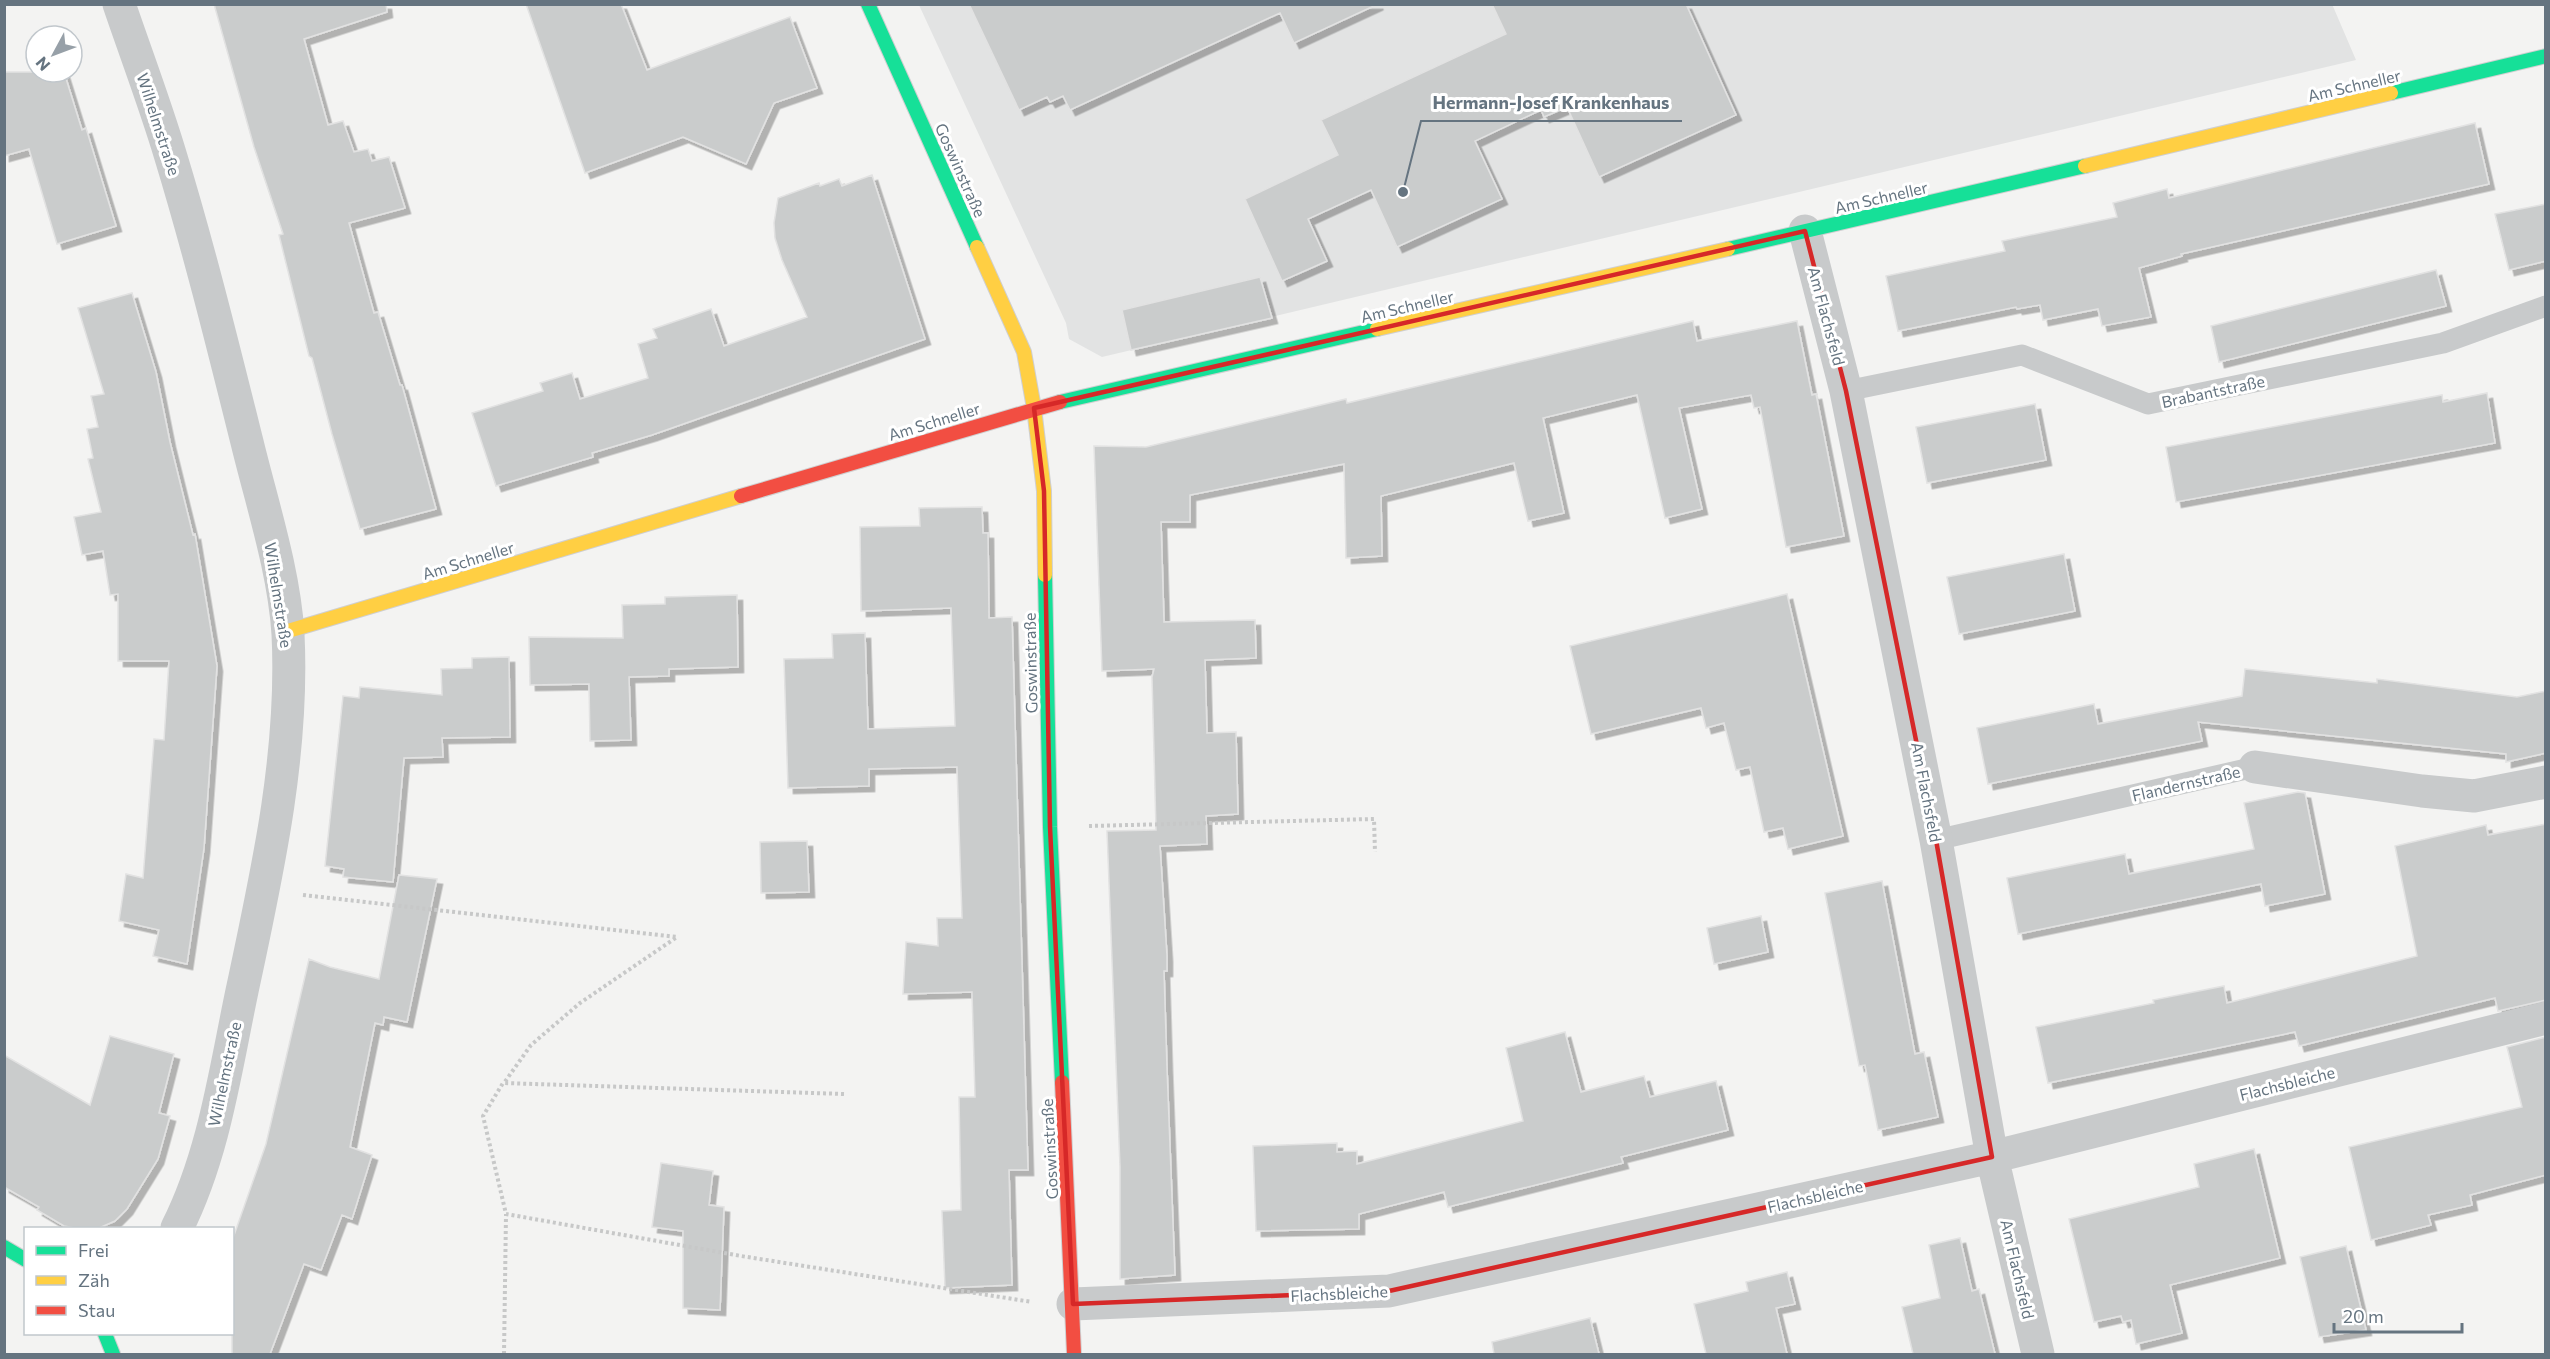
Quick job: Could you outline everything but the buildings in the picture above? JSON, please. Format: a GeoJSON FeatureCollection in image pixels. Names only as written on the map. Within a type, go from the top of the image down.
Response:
{"type":"FeatureCollection","features":[{"type":"Feature","properties":{"kind":"street","name":"Wilhelmstraße"},"geometry":{"type":"LineString","coordinates":[[119,4],[170,153],[229,367],[276,561],[288,631],[289,702],[275,827],[264,890],[208,1148],[194,1194],[178,1227]]}},
{"type":"Feature","properties":{"kind":"street","name":"Goswinstraße"},"geometry":{"type":"LineString","coordinates":[[868,4],[1024,352],[1034,408],[1044,491],[1057,1304],[1074,1354]]}},
{"type":"Feature","properties":{"kind":"street","name":"Am Schneller"},"geometry":{"type":"LineString","coordinates":[[288,631],[1034,408],[1805,231],[2546,56]]}},
{"type":"Feature","properties":{"kind":"street","name":"Am Flachsfeld"},"geometry":{"type":"LineString","coordinates":[[1805,231],[1846,391],[1936,840],[1992,1157],[2038,1354]]}},
{"type":"Feature","properties":{"kind":"street","name":"Flandernstraße"},"geometry":{"type":"LineString","coordinates":[[2255,767],[2422,791],[2474,796],[2546,782]]}},
{"type":"Feature","properties":{"kind":"street","name":"Flachsbleiche"},"geometry":{"type":"LineString","coordinates":[[1057,1304],[1389,1292],[1992,1157],[2546,1018]]}},
{"type":"Feature","properties":{"kind":"street"},"geometry":{"type":"LineString","coordinates":[[4,1247],[24,1259]]}},
{"type":"Feature","properties":{"kind":"street"},"geometry":{"type":"LineString","coordinates":[[105,1335],[112,1354]]}},
{"type":"Feature","properties":{"kind":"lane","name":"Brabantstraße"},"geometry":{"type":"LineString","coordinates":[[1846,391],[2022,355],[2148,404],[2443,343],[2546,306]]}},
{"type":"Feature","properties":{"kind":"lane","name":"Flandernstraße"},"geometry":{"type":"LineString","coordinates":[[1936,840],[2255,767]]}},
{"type":"Feature","properties":{"kind":"path"},"geometry":{"type":"LineString","coordinates":[[1050,827],[1374,819],[1375,852]]}},
{"type":"Feature","properties":{"kind":"path"},"geometry":{"type":"LineString","coordinates":[[264,890],[677,937],[580,1003],[531,1045],[503,1083],[483,1116],[506,1214],[504,1354]]}},
{"type":"Feature","properties":{"kind":"path"},"geometry":{"type":"LineString","coordinates":[[503,1083],[844,1094]]}},
{"type":"Feature","properties":{"kind":"path"},"geometry":{"type":"LineString","coordinates":[[506,1214],[741,1256],[1057,1304]]}},
{"type":"Feature","properties":{"kind":"highlighted area"},"geometry":{"type":"Polygon","coordinates":[[[1805,231],[1846,391],[1936,840],[1992,1157],[1389,1291],[1073,1304],[1050,827],[1044,491],[1034,408],[1805,231]]]}},
{"type":"Feature","properties":{"kind":"shaded area"},"geometry":{"type":"Polygon","coordinates":[[[2332,4],[2356,60],[1102,357],[1069,339],[1066,323],[919,5],[2332,4]]]}},
{"type":"Feature","properties":{"kind":"traffic: fast"},"geometry":{"type":"LineString","coordinates":[[868,4],[977,247]]}},
{"type":"Feature","properties":{"kind":"traffic: fast"},"geometry":{"type":"LineString","coordinates":[[2391,93],[2546,56]]}},
{"type":"Feature","properties":{"kind":"traffic: fast"},"geometry":{"type":"LineString","coordinates":[[1728,249],[2085,166]]}},
{"type":"Feature","properties":{"kind":"traffic: fast"},"geometry":{"type":"LineString","coordinates":[[1060,402],[1377,329]]}},
{"type":"Feature","properties":{"kind":"traffic: fast"},"geometry":{"type":"LineString","coordinates":[[1045,575],[1050,827],[1062,1082]]}},
{"type":"Feature","properties":{"kind":"traffic: fast"},"geometry":{"type":"LineString","coordinates":[[4,1247],[24,1259]]}},
{"type":"Feature","properties":{"kind":"traffic: fast"},"geometry":{"type":"LineString","coordinates":[[105,1335],[113,1354]]}},
{"type":"Feature","properties":{"kind":"traffic: slow"},"geometry":{"type":"LineString","coordinates":[[2085,166],[2391,93]]}},
{"type":"Feature","properties":{"kind":"traffic: slow"},"geometry":{"type":"LineString","coordinates":[[977,247],[1024,352],[1034,408],[1044,491],[1045,575]]}},
{"type":"Feature","properties":{"kind":"traffic: slow"},"geometry":{"type":"LineString","coordinates":[[1377,329],[1728,249]]}},
{"type":"Feature","properties":{"kind":"traffic: slow"},"geometry":{"type":"LineString","coordinates":[[288,631],[741,496]]}},
{"type":"Feature","properties":{"kind":"traffic: jam"},"geometry":{"type":"LineString","coordinates":[[741,496],[1060,402]]}},
{"type":"Feature","properties":{"kind":"traffic: jam"},"geometry":{"type":"LineString","coordinates":[[1062,1082],[1074,1354]]}},
{"type":"Feature","properties":{"kind":"place","name":"Hermann-Josef Krankenhaus"},"geometry":{"type":"Point","coordinates":[1403,192]}}]}
